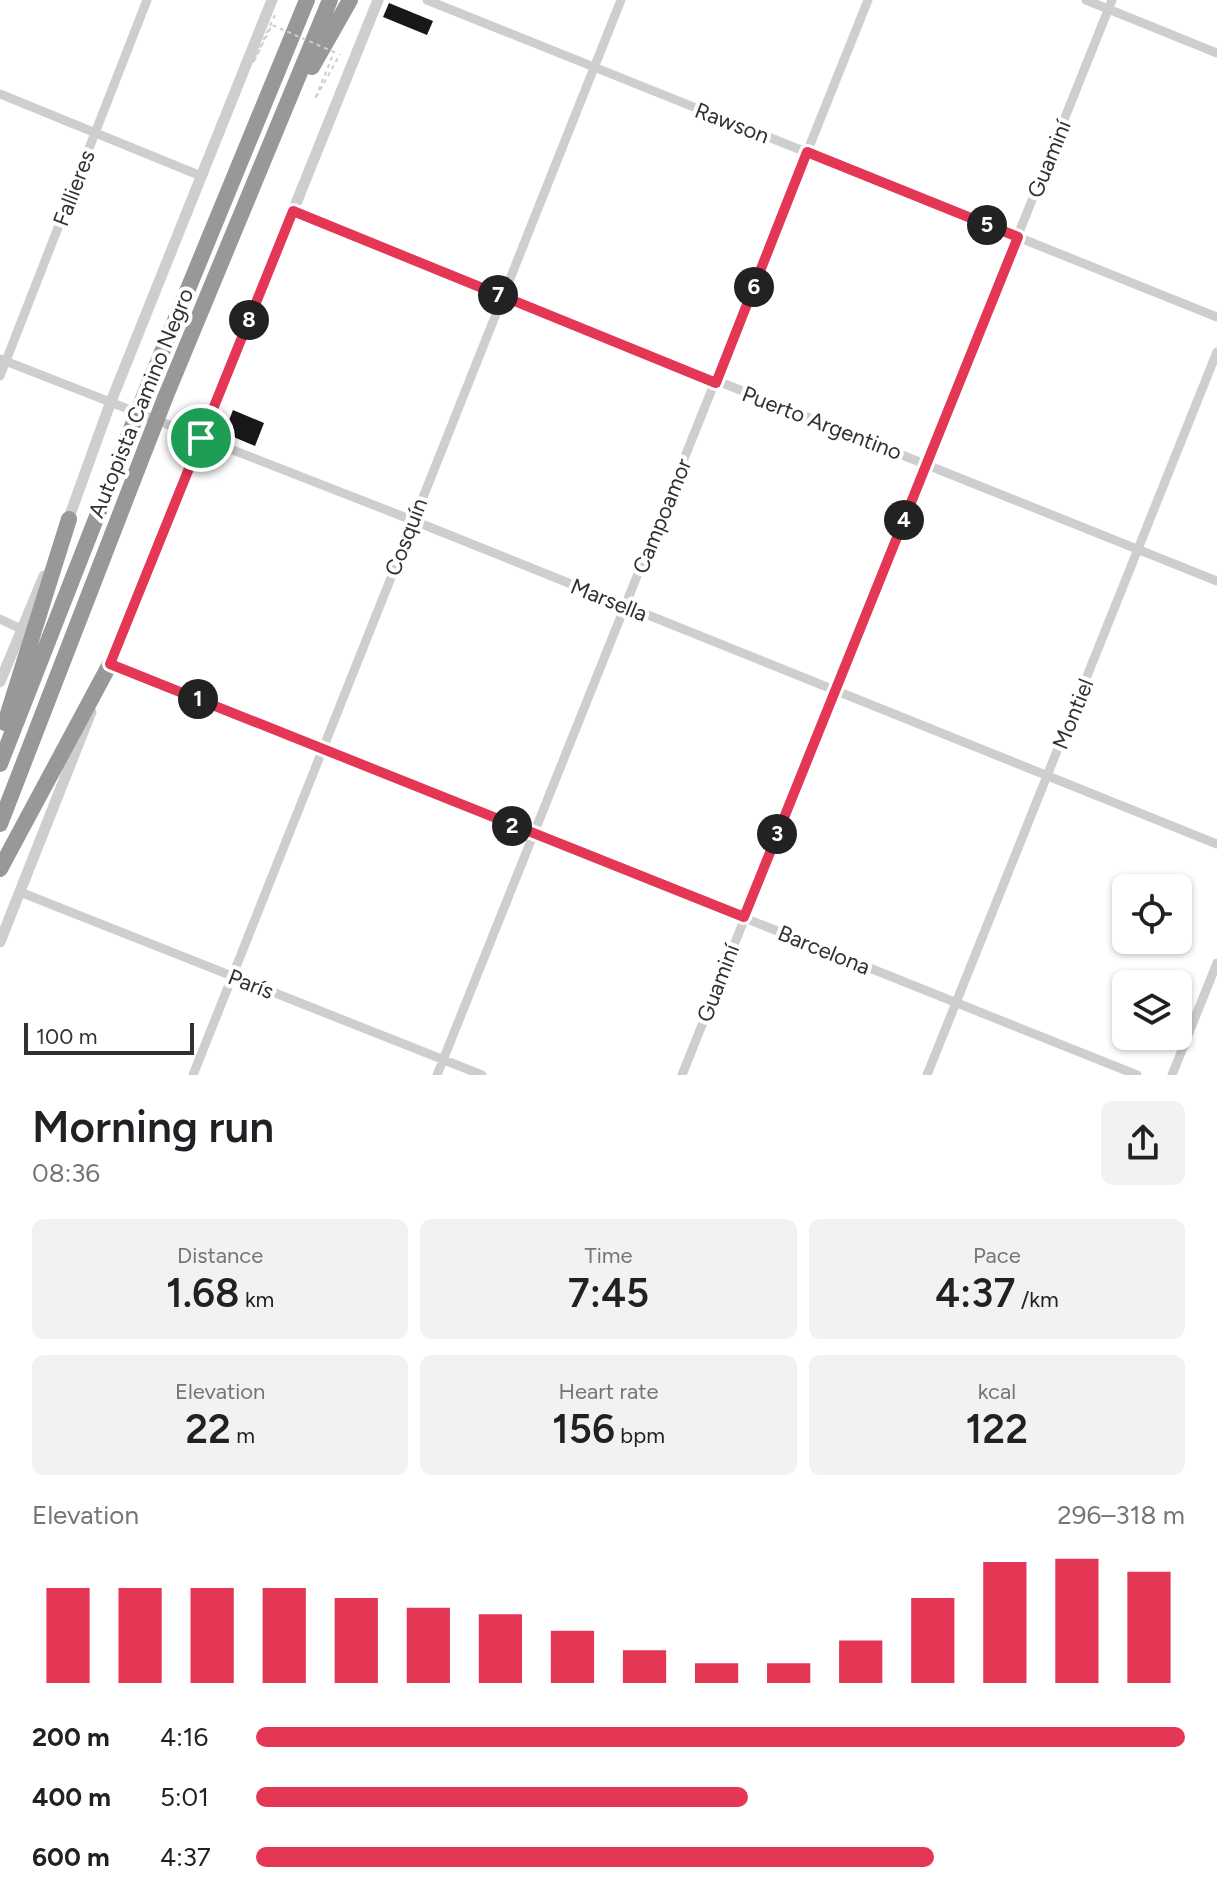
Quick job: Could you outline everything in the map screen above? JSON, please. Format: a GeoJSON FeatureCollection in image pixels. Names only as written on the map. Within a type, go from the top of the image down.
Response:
{"type":"FeatureCollection","features":[{"type":"Feature","properties":{"kind":"highway"},"geometry":{"type":"LineString","coordinates":[[228,187],[296,0]]}},
{"type":"Feature","properties":{"kind":"highway","name":"Autopista Camino Negro"},"geometry":{"type":"LineString","coordinates":[[0,764],[146,391],[307,0]]}},
{"type":"Feature","properties":{"kind":"highway","name":"Autopista Camino Negro"},"geometry":{"type":"LineString","coordinates":[[0,824],[165,398],[330,0]]}},
{"type":"Feature","properties":{"kind":"highway"},"geometry":{"type":"LineString","coordinates":[[278,127],[350,0]]}},
{"type":"Feature","properties":{"kind":"highway"},"geometry":{"type":"LineString","coordinates":[[0,737],[69,519]]}},
{"type":"Feature","properties":{"kind":"highway"},"geometry":{"type":"LineString","coordinates":[[0,869],[110,664]]}},
{"type":"Feature","properties":{"kind":"street","name":"Fallieres"},"geometry":{"type":"LineString","coordinates":[[0,376],[3,361],[147,0]]}},
{"type":"Feature","properties":{"kind":"street"},"geometry":{"type":"LineString","coordinates":[[0,682],[69,519],[110,404],[272,0]]}},
{"type":"Feature","properties":{"kind":"street"},"geometry":{"type":"LineString","coordinates":[[0,942],[378,0]]}},
{"type":"Feature","properties":{"kind":"street","name":"Rawson"},"geometry":{"type":"LineString","coordinates":[[427,0],[1217,317]]}},
{"type":"Feature","properties":{"kind":"street","name":"Cosquín"},"geometry":{"type":"LineString","coordinates":[[193,1075],[621,0]]}},
{"type":"Feature","properties":{"kind":"street","name":"Campoamor"},"geometry":{"type":"LineString","coordinates":[[437,1075],[868,0]]}},
{"type":"Feature","properties":{"kind":"street"},"geometry":{"type":"LineString","coordinates":[[1086,0],[1110,4],[1217,53]]}},
{"type":"Feature","properties":{"kind":"street","name":"Guaminí"},"geometry":{"type":"LineString","coordinates":[[682,1075],[1110,4]]}},
{"type":"Feature","properties":{"kind":"street"},"geometry":{"type":"LineString","coordinates":[[0,94],[201,176]]}},
{"type":"Feature","properties":{"kind":"street","name":"Puerto Argentino"},"geometry":{"type":"LineString","coordinates":[[293,211],[716,383],[1217,581]]}},
{"type":"Feature","properties":{"kind":"street","name":"Montiel"},"geometry":{"type":"LineString","coordinates":[[927,1075],[1217,352]]}},
{"type":"Feature","properties":{"kind":"street","name":"Marsella"},"geometry":{"type":"LineString","coordinates":[[3,361],[412,520],[1217,844]]}},
{"type":"Feature","properties":{"kind":"street"},"geometry":{"type":"LineString","coordinates":[[0,619],[21,629]]}},
{"type":"Feature","properties":{"kind":"street","name":"Barcelona"},"geometry":{"type":"LineString","coordinates":[[110,664],[1137,1075]]}},
{"type":"Feature","properties":{"kind":"street","name":"París"},"geometry":{"type":"LineString","coordinates":[[20,892],[482,1075]]}},
{"type":"Feature","properties":{"kind":"street"},"geometry":{"type":"LineString","coordinates":[[1172,1075],[1217,963]]}},
{"type":"Feature","properties":{"kind":"path"},"geometry":{"type":"LineString","coordinates":[[275,15],[253,63],[272,25],[334,52],[315,99],[340,54]]}},
{"type":"Feature","properties":{"kind":"building"},"geometry":{"type":"Polygon","coordinates":[[[389,3],[433,21],[427,35],[383,17],[389,3]]]}},
{"type":"Feature","properties":{"kind":"building"},"geometry":{"type":"Polygon","coordinates":[[[233,410],[264,423],[255,446],[224,433],[233,410]]]}},
{"type":"Feature","properties":{"kind":"route"},"geometry":{"type":"LineString","coordinates":[[807,152],[1018,237],[744,917],[110,664],[201,438],[293,211],[716,383],[807,152]]}}]}
